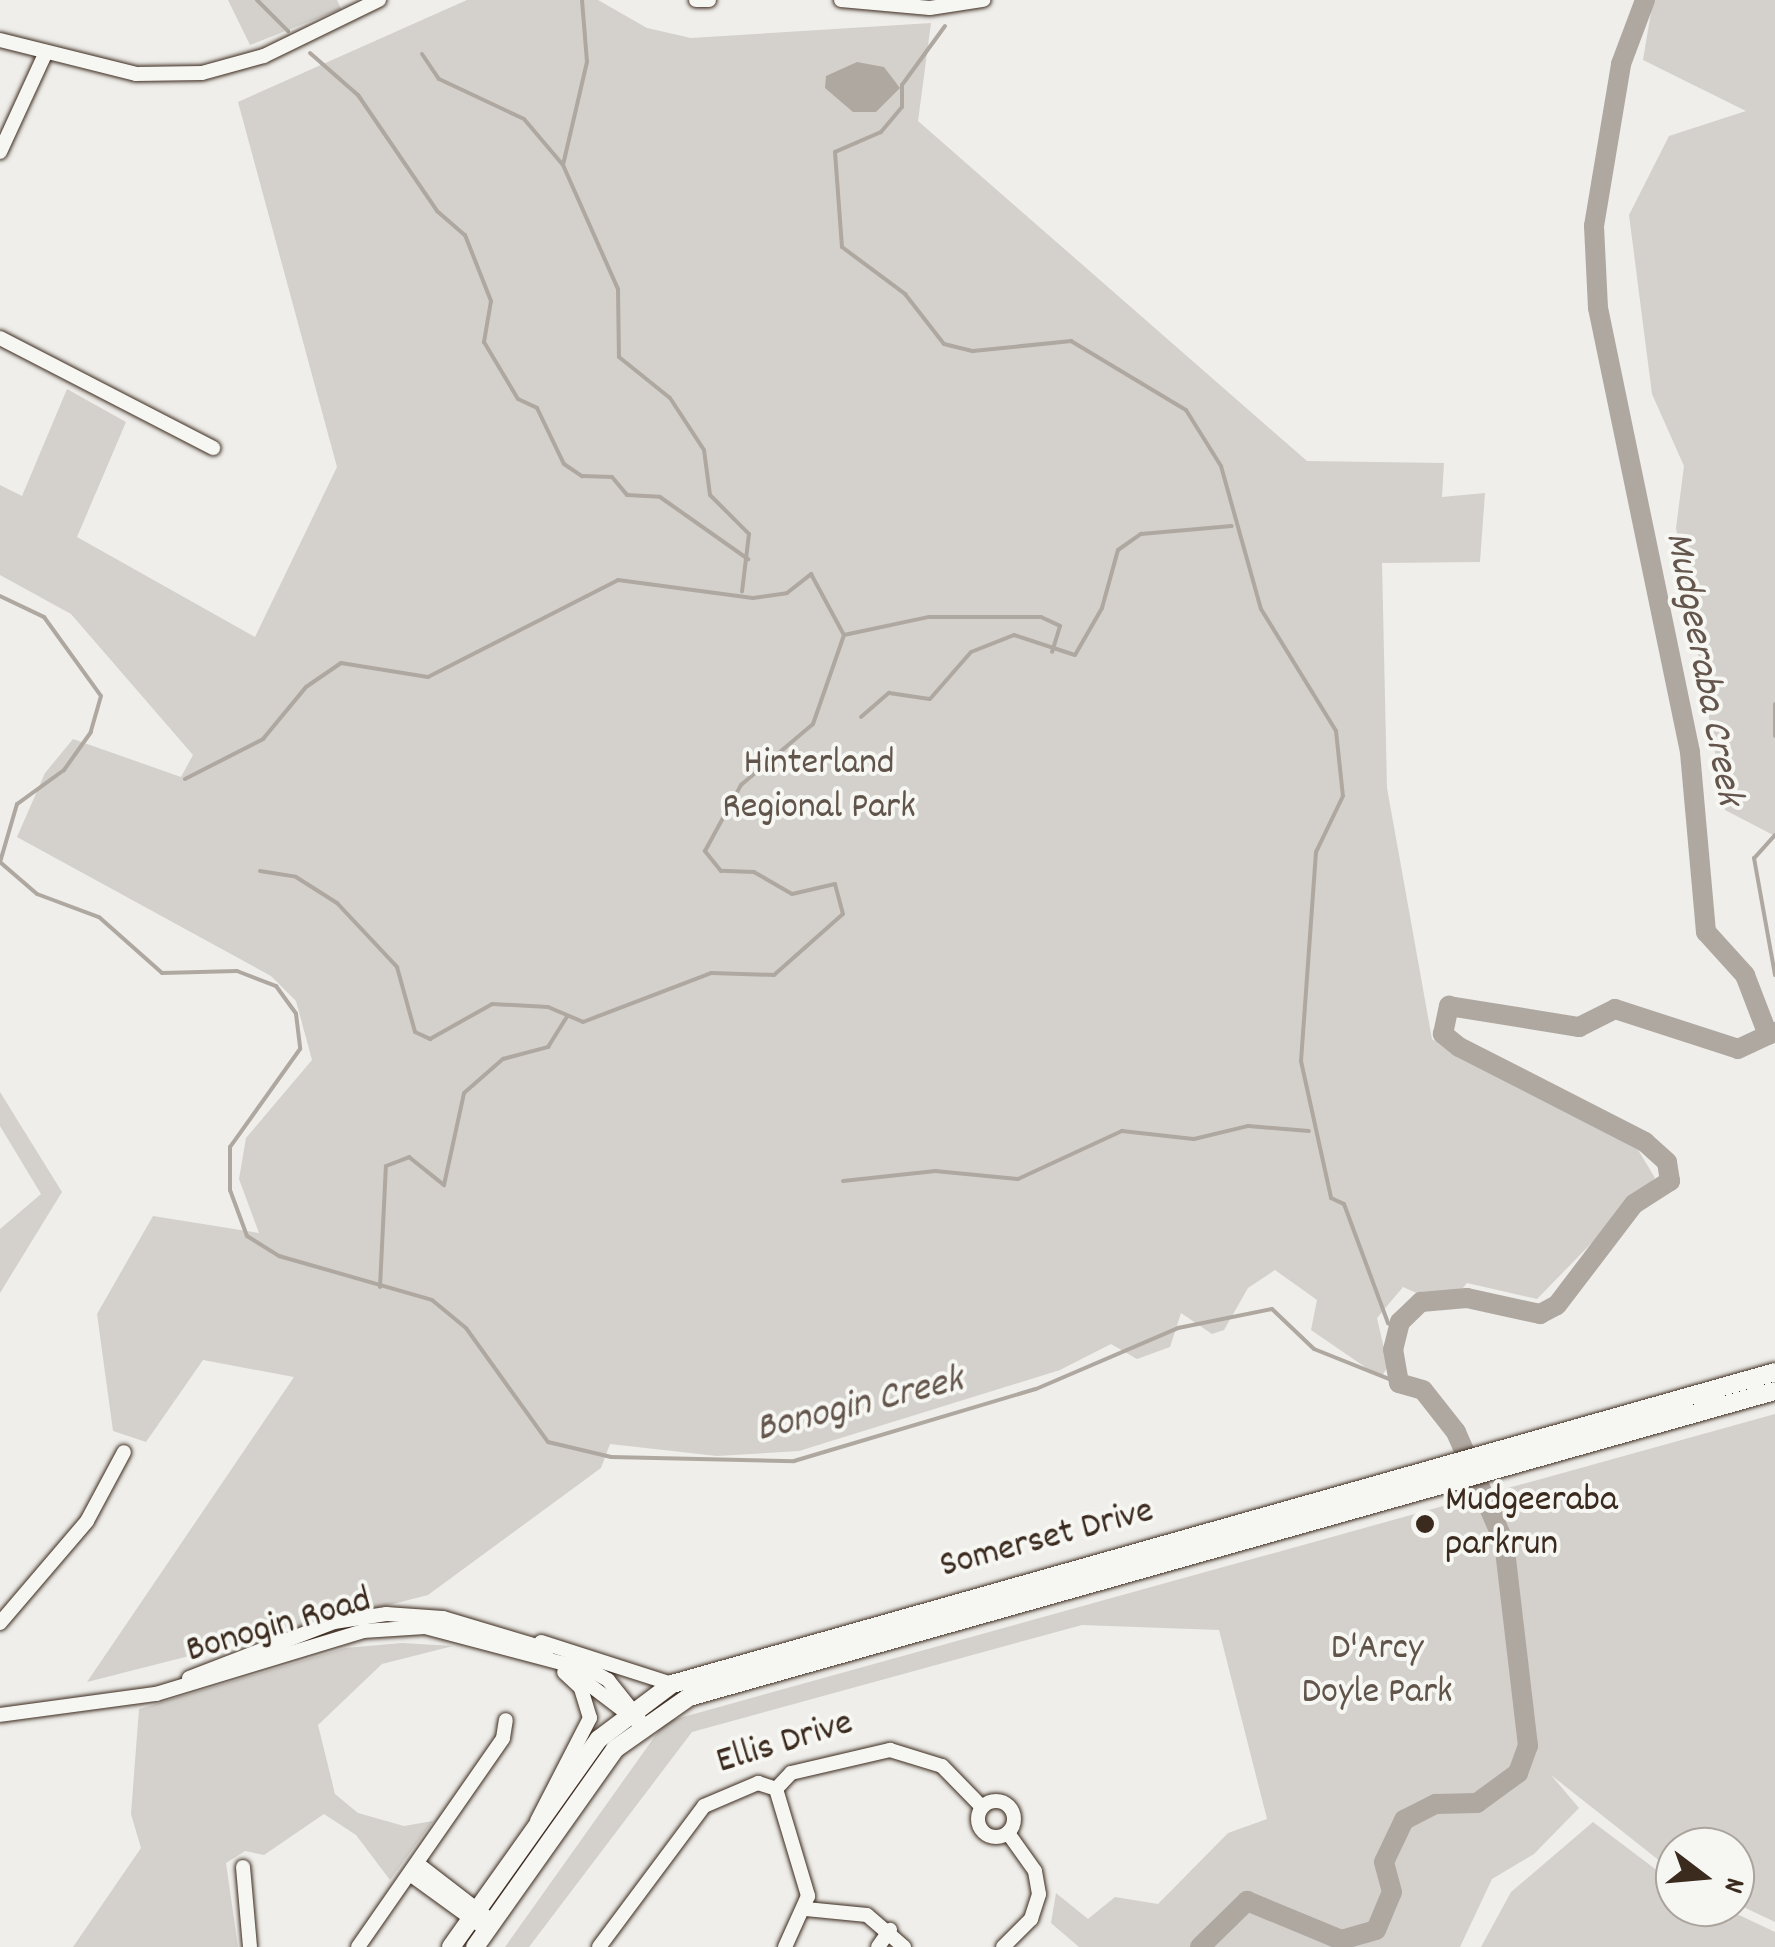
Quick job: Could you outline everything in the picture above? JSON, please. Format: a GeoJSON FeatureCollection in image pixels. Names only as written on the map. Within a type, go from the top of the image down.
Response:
{"type":"FeatureCollection","features":[{"type":"Feature","properties":{"kind":"main road","name":"Somerset Drive"},"geometry":{"type":"LineString","coordinates":[[451,1947],[536,1823],[634,1714],[672,1684],[1097,1560],[1775,1372]]}},
{"type":"Feature","properties":{"kind":"main road","name":"Somerset Drive"},"geometry":{"type":"LineString","coordinates":[[475,1947],[634,1714],[1775,1391]]}},
{"type":"Feature","properties":{"kind":"main road"},"geometry":{"type":"LineString","coordinates":[[1097,1560],[1103,1581]]}},
{"type":"Feature","properties":{"kind":"street"},"geometry":{"type":"LineString","coordinates":[[0,40],[136,74],[202,73],[264,56],[379,0]]}},
{"type":"Feature","properties":{"kind":"street"},"geometry":{"type":"LineString","coordinates":[[696,0],[709,0]]}},
{"type":"Feature","properties":{"kind":"street"},"geometry":{"type":"LineString","coordinates":[[841,0],[930,8],[983,0]]}},
{"type":"Feature","properties":{"kind":"street"},"geometry":{"type":"LineString","coordinates":[[0,152],[46,52]]}},
{"type":"Feature","properties":{"kind":"street"},"geometry":{"type":"LineString","coordinates":[[0,338],[213,448]]}},
{"type":"Feature","properties":{"kind":"street"},"geometry":{"type":"LineString","coordinates":[[0,1623],[87,1521],[124,1452]]}},
{"type":"Feature","properties":{"kind":"street","name":"Bonogin Road"},"geometry":{"type":"LineString","coordinates":[[136,1694],[273,1644],[386,1614],[519,1644],[572,1669],[634,1714]]}},
{"type":"Feature","properties":{"kind":"street","name":"Bonogin Road"},"geometry":{"type":"LineString","coordinates":[[0,1714],[136,1694],[363,1631],[425,1627],[519,1644]]}},
{"type":"Feature","properties":{"kind":"street"},"geometry":{"type":"LineString","coordinates":[[273,1644],[282,1650],[363,1631]]}},
{"type":"Feature","properties":{"kind":"street"},"geometry":{"type":"LineString","coordinates":[[519,1644],[672,1684]]}},
{"type":"Feature","properties":{"kind":"street"},"geometry":{"type":"LineString","coordinates":[[519,1644],[570,1676],[590,1707],[585,1734],[542,1800],[536,1823]]}},
{"type":"Feature","properties":{"kind":"street"},"geometry":{"type":"LineString","coordinates":[[358,1947],[503,1738],[506,1720]]}},
{"type":"Feature","properties":{"kind":"street","name":"Ellis Drive"},"geometry":{"type":"LineString","coordinates":[[599,1947],[704,1806],[758,1783],[776,1789],[791,1773],[890,1750],[942,1766],[982,1807],[984,1834],[1008,1833]]}},
{"type":"Feature","properties":{"kind":"street"},"geometry":{"type":"LineString","coordinates":[[776,1789],[806,1909],[785,1947]]}},
{"type":"Feature","properties":{"kind":"street","name":"Ellis Drive"},"geometry":{"type":"LineString","coordinates":[[982,1807],[1010,1808],[1008,1833],[1035,1871],[1039,1894],[1031,1919],[1003,1947]]}},
{"type":"Feature","properties":{"kind":"street"},"geometry":{"type":"LineString","coordinates":[[242,1867],[250,1947]]}},
{"type":"Feature","properties":{"kind":"street"},"geometry":{"type":"LineString","coordinates":[[414,1869],[490,1926]]}},
{"type":"Feature","properties":{"kind":"street"},"geometry":{"type":"LineString","coordinates":[[806,1909],[867,1915],[890,1930],[904,1947]]}},
{"type":"Feature","properties":{"kind":"street"},"geometry":{"type":"LineString","coordinates":[[878,1947],[890,1930]]}},
{"type":"Feature","properties":{"kind":"green space"},"geometry":{"type":"Polygon","coordinates":[[[228,0],[337,0],[341,9],[250,45],[228,0]]]}},
{"type":"Feature","properties":{"kind":"green space","name":"Hinterland Regional Park"},"geometry":{"type":"Polygon","coordinates":[[[467,0],[598,0],[647,28],[691,38],[931,23],[918,121],[1307,461],[1444,463],[1442,497],[1485,493],[1480,562],[1382,563],[1387,788],[1432,1039],[1637,1148],[1655,1178],[1537,1299],[1467,1283],[1447,1307],[1403,1287],[1377,1318],[1388,1366],[1381,1378],[1311,1330],[1317,1300],[1275,1270],[1248,1288],[1224,1330],[1212,1334],[1181,1313],[1170,1347],[1137,1359],[1111,1344],[1060,1370],[799,1451],[717,1456],[610,1444],[601,1468],[428,1595],[87,1682],[294,1377],[203,1360],[146,1442],[113,1431],[97,1314],[153,1216],[259,1233],[239,1179],[246,1138],[312,1060],[296,1001],[271,976],[17,837],[45,773],[73,739],[181,777],[193,755],[71,614],[0,575],[0,485],[22,496],[67,389],[126,422],[77,537],[255,637],[337,467],[238,102],[467,0]]]}},
{"type":"Feature","properties":{"kind":"green space"},"geometry":{"type":"Polygon","coordinates":[[[1653,0],[1775,0],[1775,836],[1725,810],[1676,528],[1684,466],[1652,394],[1629,215],[1669,136],[1746,111],[1643,60],[1653,0]]]}},
{"type":"Feature","properties":{"kind":"green space"},"geometry":{"type":"Polygon","coordinates":[[[0,1092],[62,1192],[0,1293],[0,1229],[41,1194],[0,1126],[0,1092]]]}},
{"type":"Feature","properties":{"kind":"green space","name":"D'Arcy Doyle Park"},"geometry":{"type":"Polygon","coordinates":[[[1775,1414],[1775,1922],[1755,1912],[1755,1827],[1655,1827],[1655,1857],[1551,1775],[1579,1808],[1534,1854],[1492,1879],[1460,1947],[1079,1947],[1051,1923],[1056,1893],[1088,1919],[1115,1897],[1158,1904],[1228,1833],[1267,1819],[1219,1630],[1082,1625],[692,1732],[529,1947],[505,1947],[665,1722],[1775,1414]]]}},
{"type":"Feature","properties":{"kind":"green space"},"geometry":{"type":"Polygon","coordinates":[[[402,1643],[453,1646],[382,1664],[318,1725],[335,1794],[358,1813],[404,1826],[433,1821],[390,1880],[356,1835],[324,1814],[264,1855],[245,1851],[226,1863],[238,1947],[73,1947],[141,1848],[131,1814],[139,1709],[345,1648],[402,1643]]]}},
{"type":"Feature","properties":{"kind":"green space"},"geometry":{"type":"Polygon","coordinates":[[[1593,1822],[1655,1869],[1655,1927],[1755,1927],[1755,1923],[1775,1932],[1775,1947],[1481,1947],[1511,1892],[1593,1822]]]}},
{"type":"Feature","properties":{"kind":"shaded area"},"geometry":{"type":"Polygon","coordinates":[[[857,62],[884,67],[900,88],[876,112],[853,112],[825,88],[826,76],[857,62]]]}},
{"type":"Feature","properties":{"kind":"waterway"},"geometry":{"type":"LineString","coordinates":[[257,0],[288,31]]}},
{"type":"Feature","properties":{"kind":"waterway"},"geometry":{"type":"LineString","coordinates":[[563,165],[587,62],[582,0]]}},
{"type":"Feature","properties":{"kind":"waterway","name":"Mudgeeraba Creek"},"geometry":{"type":"LineString","coordinates":[[1200,1947],[1247,1901],[1341,1940],[1376,1930],[1392,1892],[1384,1862],[1404,1820],[1436,1804],[1477,1803],[1518,1773],[1528,1746],[1504,1542],[1456,1432],[1423,1390],[1399,1383],[1393,1350],[1400,1322],[1421,1302],[1467,1298],[1540,1314],[1557,1305],[1634,1204],[1670,1181],[1667,1162],[1645,1142],[1459,1047],[1443,1034],[1449,1006],[1579,1027],[1615,1009],[1738,1049],[1768,1035],[1745,975],[1706,932],[1690,752],[1598,308],[1594,226],[1621,64],[1645,0]]}},
{"type":"Feature","properties":{"kind":"waterway"},"geometry":{"type":"LineString","coordinates":[[902,85],[945,26]]}},
{"type":"Feature","properties":{"kind":"waterway"},"geometry":{"type":"LineString","coordinates":[[310,53],[358,95],[437,211],[465,235],[491,301],[484,342],[518,399],[537,408],[564,464],[582,476],[612,477],[627,495],[660,497],[748,559]]}},
{"type":"Feature","properties":{"kind":"waterway"},"geometry":{"type":"LineString","coordinates":[[422,54],[439,79],[524,119],[563,165],[618,289],[619,357],[670,398],[704,450],[710,495],[749,534],[742,592]]}},
{"type":"Feature","properties":{"kind":"waterway"},"geometry":{"type":"LineString","coordinates":[[902,85],[902,107],[881,132],[835,152],[842,247],[905,294],[944,344],[973,351],[1071,341],[1186,410],[1221,466],[1261,609],[1336,731],[1343,796],[1316,852],[1301,1061],[1331,1198],[1344,1204],[1388,1323],[1399,1329]]}},
{"type":"Feature","properties":{"kind":"waterway"},"geometry":{"type":"LineString","coordinates":[[861,717],[889,693],[930,699],[971,652],[1014,635],[1075,655],[1102,608],[1118,550],[1141,534],[1232,526]]}},
{"type":"Feature","properties":{"kind":"waterway"},"geometry":{"type":"LineString","coordinates":[[185,779],[263,739],[306,687],[341,663],[428,677],[618,580],[753,598],[787,593],[811,574],[844,635],[929,617],[1041,617],[1060,626],[1052,652]]}},
{"type":"Feature","properties":{"kind":"waterway","name":"Bonogin Creek"},"geometry":{"type":"LineString","coordinates":[[0,596],[44,617],[101,696],[91,732],[64,770],[17,804],[0,862],[37,894],[99,917],[162,973],[237,971],[276,986],[296,1014],[300,1049],[230,1147],[230,1190],[247,1236],[279,1256],[432,1300],[466,1328],[548,1442],[611,1457],[794,1461],[1036,1389],[1178,1328],[1272,1309],[1314,1349],[1399,1383]]}},
{"type":"Feature","properties":{"kind":"waterway"},"geometry":{"type":"LineString","coordinates":[[260,871],[296,877],[337,903],[397,967],[415,1032],[430,1039],[492,1004],[548,1007],[583,1022],[711,973],[774,975],[843,914],[835,884],[792,894],[754,872],[721,871],[705,851],[741,785],[813,724],[844,635]]}},
{"type":"Feature","properties":{"kind":"waterway"},"geometry":{"type":"LineString","coordinates":[[1775,704],[1775,736]]}},
{"type":"Feature","properties":{"kind":"waterway"},"geometry":{"type":"LineString","coordinates":[[1775,835],[1754,858],[1775,975]]}},
{"type":"Feature","properties":{"kind":"waterway"},"geometry":{"type":"LineString","coordinates":[[380,1287],[386,1166],[409,1157],[444,1185],[464,1093],[503,1059],[548,1047],[567,1017]]}},
{"type":"Feature","properties":{"kind":"waterway"},"geometry":{"type":"LineString","coordinates":[[1768,1035],[1775,1024]]}},
{"type":"Feature","properties":{"kind":"waterway"},"geometry":{"type":"LineString","coordinates":[[843,1181],[935,1171],[1018,1179],[1122,1131],[1194,1139],[1248,1126],[1309,1131]]}},
{"type":"Feature","properties":{"kind":"place","name":"Mudgeeraba parkrun"},"geometry":{"type":"Point","coordinates":[1425,1524]}}]}
